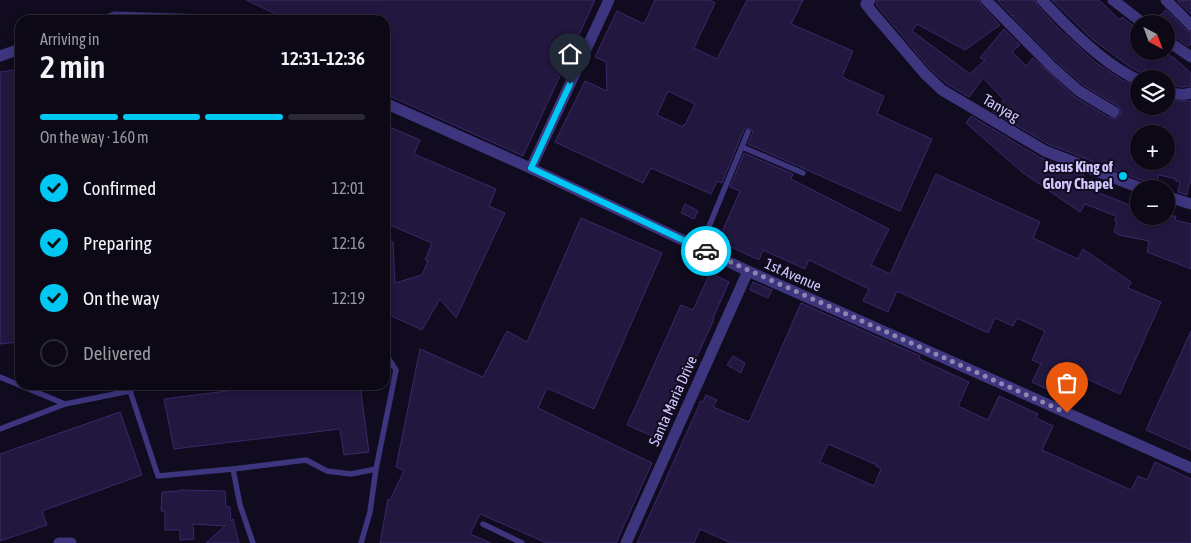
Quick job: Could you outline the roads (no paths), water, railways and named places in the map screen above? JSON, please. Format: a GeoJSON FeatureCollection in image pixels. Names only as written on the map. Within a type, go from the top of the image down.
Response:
{"type":"FeatureCollection","features":[{"type":"Feature","properties":{"kind":"street"},"geometry":{"type":"LineString","coordinates":[[531,168],[609,0]]}},
{"type":"Feature","properties":{"kind":"street"},"geometry":{"type":"LineString","coordinates":[[986,0],[1052,67],[1079,91],[1114,112]]}},
{"type":"Feature","properties":{"kind":"street"},"geometry":{"type":"LineString","coordinates":[[1042,0],[1078,36],[1130,77]]}},
{"type":"Feature","properties":{"kind":"street"},"geometry":{"type":"LineString","coordinates":[[1113,0],[1132,15]]}},
{"type":"Feature","properties":{"kind":"street"},"geometry":{"type":"LineString","coordinates":[[1166,0],[1191,25]]}},
{"type":"Feature","properties":{"kind":"street","name":"Tanyag"},"geometry":{"type":"LineString","coordinates":[[868,4],[924,74],[942,90],[1045,151],[1130,184]]}},
{"type":"Feature","properties":{"kind":"street"},"geometry":{"type":"LineString","coordinates":[[1175,46],[1191,57]]}},
{"type":"Feature","properties":{"kind":"street"},"geometry":{"type":"LineString","coordinates":[[0,56],[15,51]]}},
{"type":"Feature","properties":{"kind":"street"},"geometry":{"type":"LineString","coordinates":[[1175,93],[1186,95],[1191,93]]}},
{"type":"Feature","properties":{"kind":"street","name":"1st Avenue"},"geometry":{"type":"LineString","coordinates":[[390,105],[531,168],[748,271],[1191,468]]}},
{"type":"Feature","properties":{"kind":"street"},"geometry":{"type":"LineString","coordinates":[[1175,199],[1191,204]]}},
{"type":"Feature","properties":{"kind":"street","name":"Santa Maria Drive"},"geometry":{"type":"LineString","coordinates":[[626,543],[748,271]]}},
{"type":"Feature","properties":{"kind":"street"},"geometry":{"type":"LineString","coordinates":[[59,543],[71,543]]}},
{"type":"Feature","properties":{"kind":"lane"},"geometry":{"type":"LineString","coordinates":[[700,248],[748,132]]}},
{"type":"Feature","properties":{"kind":"lane"},"geometry":{"type":"LineString","coordinates":[[742,147],[803,173]]}},
{"type":"Feature","properties":{"kind":"lane"},"geometry":{"type":"LineString","coordinates":[[361,543],[370,512],[376,469],[396,370],[390,361]]}},
{"type":"Feature","properties":{"kind":"lane"},"geometry":{"type":"LineString","coordinates":[[0,378],[15,384]]}},
{"type":"Feature","properties":{"kind":"lane"},"geometry":{"type":"LineString","coordinates":[[30,390],[65,404]]}},
{"type":"Feature","properties":{"kind":"lane"},"geometry":{"type":"LineString","coordinates":[[0,429],[65,404],[130,391],[158,476],[306,460],[327,471],[351,474],[376,469]]}},
{"type":"Feature","properties":{"kind":"lane"},"geometry":{"type":"LineString","coordinates":[[233,469],[240,505],[253,543]]}},
{"type":"Feature","properties":{"kind":"lane"},"geometry":{"type":"LineString","coordinates":[[483,524],[522,543]]}},
{"type":"Feature","properties":{"kind":"place","name":"Jesus King of Glory Chapel"},"geometry":{"type":"Point","coordinates":[1123,176]}}]}
